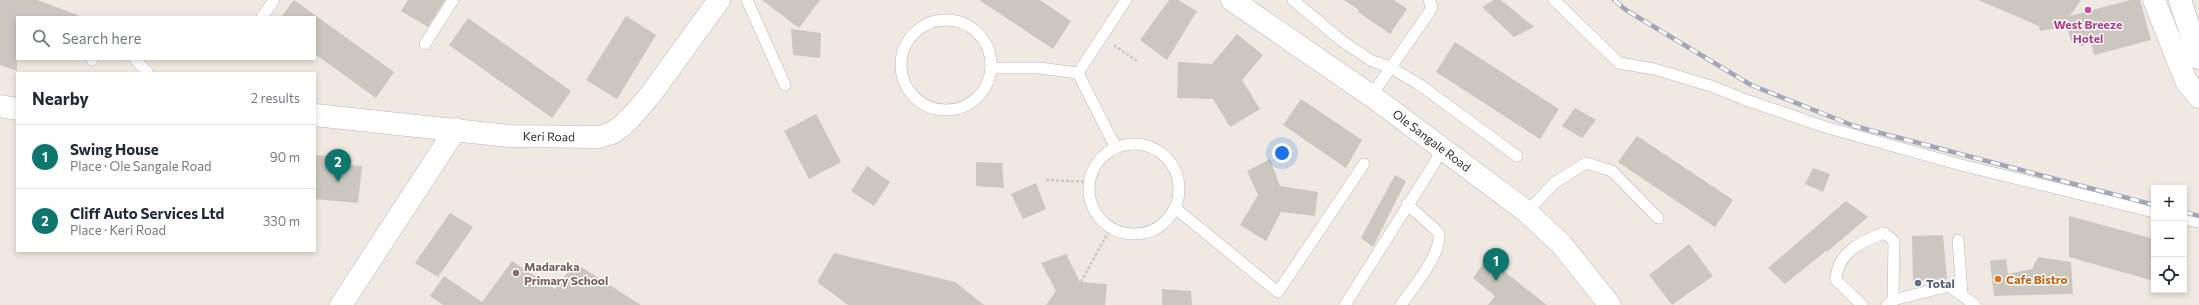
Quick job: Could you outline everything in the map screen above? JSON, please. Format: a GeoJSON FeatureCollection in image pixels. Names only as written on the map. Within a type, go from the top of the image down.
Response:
{"type":"FeatureCollection","features":[{"type":"Feature","properties":{"kind":"street","name":"Keri Road"},"geometry":{"type":"LineString","coordinates":[[316,115],[456,129],[509,136],[599,137],[612,133],[622,126],[651,94],[719,0]]}},
{"type":"Feature","properties":{"kind":"street","name":"Ole Sangale Road"},"geometry":{"type":"LineString","coordinates":[[1232,0],[1371,96],[1528,212],[1562,245],[1610,305]]}},
{"type":"Feature","properties":{"kind":"street"},"geometry":{"type":"LineString","coordinates":[[2154,0],[2186,81],[2199,97]]}},
{"type":"Feature","properties":{"kind":"street"},"geometry":{"type":"LineString","coordinates":[[2186,5],[2199,58]]}},
{"type":"Feature","properties":{"kind":"street"},"geometry":{"type":"LineString","coordinates":[[0,106],[16,109]]}},
{"type":"Feature","properties":{"kind":"street"},"geometry":{"type":"LineString","coordinates":[[341,305],[456,129]]}},
{"type":"Feature","properties":{"kind":"lane"},"geometry":{"type":"LineString","coordinates":[[263,16],[274,0]]}},
{"type":"Feature","properties":{"kind":"lane"},"geometry":{"type":"LineString","coordinates":[[425,44],[453,0]]}},
{"type":"Feature","properties":{"kind":"lane"},"geometry":{"type":"LineString","coordinates":[[747,0],[785,85]]}},
{"type":"Feature","properties":{"kind":"lane"},"geometry":{"type":"LineString","coordinates":[[1078,73],[1126,0]]}},
{"type":"Feature","properties":{"kind":"lane"},"geometry":{"type":"LineString","coordinates":[[1293,0],[1342,41],[1372,61],[1390,67],[1420,85],[1518,156]]}},
{"type":"Feature","properties":{"kind":"lane"},"geometry":{"type":"LineString","coordinates":[[1371,96],[1428,14],[1432,7],[1429,0]]}},
{"type":"Feature","properties":{"kind":"lane"},"geometry":{"type":"LineString","coordinates":[[1554,0],[1619,63],[1654,70],[1711,86],[1746,100],[1825,127],[1961,165],[2151,211]]}},
{"type":"Feature","properties":{"kind":"lane"},"geometry":{"type":"LineString","coordinates":[[2165,26],[2186,5]]}},
{"type":"Feature","properties":{"kind":"lane"},"geometry":{"type":"LineString","coordinates":[[945,20],[960,22],[973,29],[984,40],[990,53],[991,68],[988,82],[980,95],[969,104],[955,109],[940,110],[926,105],[914,97],[905,84],[901,70],[902,55],[908,41],[918,30],[930,23],[945,20]]}},
{"type":"Feature","properties":{"kind":"lane"},"geometry":{"type":"LineString","coordinates":[[136,60],[147,72]]}},
{"type":"Feature","properties":{"kind":"lane"},"geometry":{"type":"LineString","coordinates":[[991,68],[1039,68],[1078,73]]}},
{"type":"Feature","properties":{"kind":"lane"},"geometry":{"type":"LineString","coordinates":[[1078,73],[1116,148]]}},
{"type":"Feature","properties":{"kind":"lane"},"geometry":{"type":"LineString","coordinates":[[1130,145],[1145,146],[1158,152],[1170,162],[1177,175],[1179,189],[1175,208],[1170,217],[1159,227],[1146,233],[1131,234],[1116,231],[1104,223],[1095,211],[1090,197],[1090,182],[1094,168],[1103,156],[1116,148],[1130,145]]}},
{"type":"Feature","properties":{"kind":"lane"},"geometry":{"type":"LineString","coordinates":[[1345,305],[1407,204],[1434,164],[1442,147]]}},
{"type":"Feature","properties":{"kind":"lane"},"geometry":{"type":"LineString","coordinates":[[1528,212],[1554,183],[1586,163],[1612,171],[1658,218]]}},
{"type":"Feature","properties":{"kind":"lane"},"geometry":{"type":"LineString","coordinates":[[1175,208],[1278,292],[1364,164]]}},
{"type":"Feature","properties":{"kind":"lane"},"geometry":{"type":"LineString","coordinates":[[1401,305],[1436,253],[1441,238],[1438,232],[1407,204]]}},
{"type":"Feature","properties":{"kind":"lane"},"geometry":{"type":"LineString","coordinates":[[2187,220],[2199,222]]}},
{"type":"Feature","properties":{"kind":"lane"},"geometry":{"type":"LineString","coordinates":[[1862,305],[1836,280],[1836,269],[1842,257],[1869,239],[1884,233],[1894,241],[1890,303],[1949,286],[1962,294],[1975,305]]}},
{"type":"Feature","properties":{"kind":"lane"},"geometry":{"type":"LineString","coordinates":[[1958,240],[1962,294]]}},
{"type":"Feature","properties":{"kind":"path"},"geometry":{"type":"LineString","coordinates":[[1102,37],[1137,61]]}},
{"type":"Feature","properties":{"kind":"path"},"geometry":{"type":"LineString","coordinates":[[1046,180],[1090,182]]}},
{"type":"Feature","properties":{"kind":"path"},"geometry":{"type":"LineString","coordinates":[[1081,282],[1111,227]]}},
{"type":"Feature","properties":{"kind":"building"},"geometry":{"type":"Polygon","coordinates":[[[0,0],[37,0],[78,15],[16,16],[17,71],[0,65],[0,0]]]}},
{"type":"Feature","properties":{"kind":"building"},"geometry":{"type":"Polygon","coordinates":[[[294,0],[394,72],[376,98],[316,55],[316,16],[282,16],[294,0]]]}},
{"type":"Feature","properties":{"kind":"building"},"geometry":{"type":"Polygon","coordinates":[[[408,0],[445,0],[428,27],[401,11],[408,0]]]}},
{"type":"Feature","properties":{"kind":"building"},"geometry":{"type":"Polygon","coordinates":[[[762,0],[820,0],[799,28],[762,0]]]}},
{"type":"Feature","properties":{"kind":"building"},"geometry":{"type":"Polygon","coordinates":[[[979,0],[1040,0],[1071,21],[1053,49],[979,0]]]}},
{"type":"Feature","properties":{"kind":"building"},"geometry":{"type":"Polygon","coordinates":[[[1169,0],[1178,0],[1197,11],[1167,60],[1140,40],[1169,0]]]}},
{"type":"Feature","properties":{"kind":"building"},"geometry":{"type":"Polygon","coordinates":[[[1344,0],[1394,0],[1407,9],[1390,34],[1358,12],[1359,10],[1344,0]]]}},
{"type":"Feature","properties":{"kind":"building"},"geometry":{"type":"Polygon","coordinates":[[[1494,0],[1501,0],[1534,27],[1514,37],[1482,7],[1494,0]]]}},
{"type":"Feature","properties":{"kind":"building"},"geometry":{"type":"Polygon","coordinates":[[[1978,0],[2081,0],[2070,16],[2130,0],[2140,0],[2151,40],[2094,55],[2091,44],[2081,46],[2071,41],[2066,22],[2063,27],[2040,31],[2039,26],[1978,0]]]}},
{"type":"Feature","properties":{"kind":"building"},"geometry":{"type":"Polygon","coordinates":[[[626,16],[656,35],[617,99],[586,80],[626,16]]]}},
{"type":"Feature","properties":{"kind":"building"},"geometry":{"type":"Polygon","coordinates":[[[468,18],[571,91],[552,118],[449,45],[468,18]]]}},
{"type":"Feature","properties":{"kind":"building"},"geometry":{"type":"Polygon","coordinates":[[[791,29],[821,33],[820,58],[793,55],[791,29]]]}},
{"type":"Feature","properties":{"kind":"building"},"geometry":{"type":"Polygon","coordinates":[[[1237,34],[1263,55],[1242,80],[1260,109],[1230,127],[1213,99],[1177,98],[1178,62],[1212,64],[1237,34]]]}},
{"type":"Feature","properties":{"kind":"building"},"geometry":{"type":"Polygon","coordinates":[[[1455,42],[1559,109],[1540,139],[1436,72],[1455,42]]]}},
{"type":"Feature","properties":{"kind":"building"},"geometry":{"type":"Polygon","coordinates":[[[1301,99],[1362,140],[1346,168],[1283,125],[1301,99]]]}},
{"type":"Feature","properties":{"kind":"building"},"geometry":{"type":"Polygon","coordinates":[[[1575,108],[1596,120],[1582,138],[1562,126],[1575,108]]]}},
{"type":"Feature","properties":{"kind":"building"},"geometry":{"type":"Polygon","coordinates":[[[816,114],[841,162],[809,179],[784,131],[816,114]]]}},
{"type":"Feature","properties":{"kind":"building"},"geometry":{"type":"Polygon","coordinates":[[[1637,136],[1733,200],[1715,227],[1618,162],[1637,136]]]}},
{"type":"Feature","properties":{"kind":"building"},"geometry":{"type":"Polygon","coordinates":[[[316,155],[347,158],[346,165],[362,166],[358,203],[316,199],[316,155]]]}},
{"type":"Feature","properties":{"kind":"building"},"geometry":{"type":"Polygon","coordinates":[[[1270,159],[1280,186],[1318,192],[1315,216],[1281,212],[1266,241],[1240,225],[1258,195],[1247,171],[1270,159]]]}},
{"type":"Feature","properties":{"kind":"building"},"geometry":{"type":"Polygon","coordinates":[[[976,162],[1002,163],[1004,188],[976,186],[976,162]]]}},
{"type":"Feature","properties":{"kind":"building"},"geometry":{"type":"Polygon","coordinates":[[[867,166],[890,182],[874,206],[851,191],[867,166]]]}},
{"type":"Feature","properties":{"kind":"building"},"geometry":{"type":"Polygon","coordinates":[[[1813,168],[1830,174],[1823,192],[1805,184],[1813,168]]]}},
{"type":"Feature","properties":{"kind":"building"},"geometry":{"type":"Polygon","coordinates":[[[1395,175],[1406,181],[1373,247],[1361,238],[1395,175]]]}},
{"type":"Feature","properties":{"kind":"building"},"geometry":{"type":"Polygon","coordinates":[[[1036,183],[1046,209],[1023,219],[1011,194],[1036,183]]]}},
{"type":"Feature","properties":{"kind":"building"},"geometry":{"type":"Polygon","coordinates":[[[1846,201],[1868,217],[1827,252],[1826,251],[1785,284],[1768,268],[1846,201]]]}},
{"type":"Feature","properties":{"kind":"building"},"geometry":{"type":"Polygon","coordinates":[[[450,213],[473,227],[438,277],[415,263],[450,213]]]}},
{"type":"Feature","properties":{"kind":"building"},"geometry":{"type":"Polygon","coordinates":[[[2069,216],[2151,238],[2151,280],[2069,257],[2069,216]]]}},
{"type":"Feature","properties":{"kind":"building"},"geometry":{"type":"Polygon","coordinates":[[[1943,235],[1947,279],[1913,281],[1912,236],[1943,235]]]}},
{"type":"Feature","properties":{"kind":"building"},"geometry":{"type":"Polygon","coordinates":[[[1689,244],[1713,276],[1672,305],[1649,275],[1689,244]]]}},
{"type":"Feature","properties":{"kind":"building"},"geometry":{"type":"Polygon","coordinates":[[[834,253],[955,282],[984,305],[848,305],[817,282],[834,253]]]}},
{"type":"Feature","properties":{"kind":"building"},"geometry":{"type":"Polygon","coordinates":[[[1066,254],[1080,282],[1107,284],[1105,305],[1046,305],[1056,291],[1041,263],[1066,254]]]}},
{"type":"Feature","properties":{"kind":"building"},"geometry":{"type":"Polygon","coordinates":[[[2038,257],[2071,262],[2073,294],[1994,296],[1990,261],[2006,259],[2008,274],[2032,269],[2038,257]]]}},
{"type":"Feature","properties":{"kind":"building"},"geometry":{"type":"Polygon","coordinates":[[[1487,258],[1547,305],[1488,305],[1495,296],[1473,278],[1487,258]]]}},
{"type":"Feature","properties":{"kind":"building","name":"Madaraka Primary School"},"geometry":{"type":"Polygon","coordinates":[[[512,261],[555,289],[575,263],[641,305],[443,305],[430,296],[444,276],[482,302],[512,261]]]}},
{"type":"Feature","properties":{"kind":"building"},"geometry":{"type":"Polygon","coordinates":[[[1162,289],[1191,291],[1192,305],[1162,305],[1162,289]]]}},
{"type":"Feature","properties":{"kind":"railway"},"geometry":{"type":"LineString","coordinates":[[1614,0],[1626,10],[1751,85],[1854,126],[2151,204]]}},
{"type":"Feature","properties":{"kind":"railway"},"geometry":{"type":"LineString","coordinates":[[2187,213],[2199,216]]}},
{"type":"Feature","properties":{"kind":"place","name":"West Breeze Hotel"},"geometry":{"type":"Point","coordinates":[2088,10]}},
{"type":"Feature","properties":{"kind":"place","name":"Cliff Auto Services Ltd"},"geometry":{"type":"Point","coordinates":[338,182]}},
{"type":"Feature","properties":{"kind":"place","name":"Madaraka Primary School"},"geometry":{"type":"Point","coordinates":[516,273]}},
{"type":"Feature","properties":{"kind":"place","name":"Cafe Bistro"},"geometry":{"type":"Point","coordinates":[1998,279]}},
{"type":"Feature","properties":{"kind":"place","name":"Swing House"},"geometry":{"type":"Point","coordinates":[1496,281]}},
{"type":"Feature","properties":{"kind":"place","name":"Total"},"geometry":{"type":"Point","coordinates":[1918,283]}}]}
